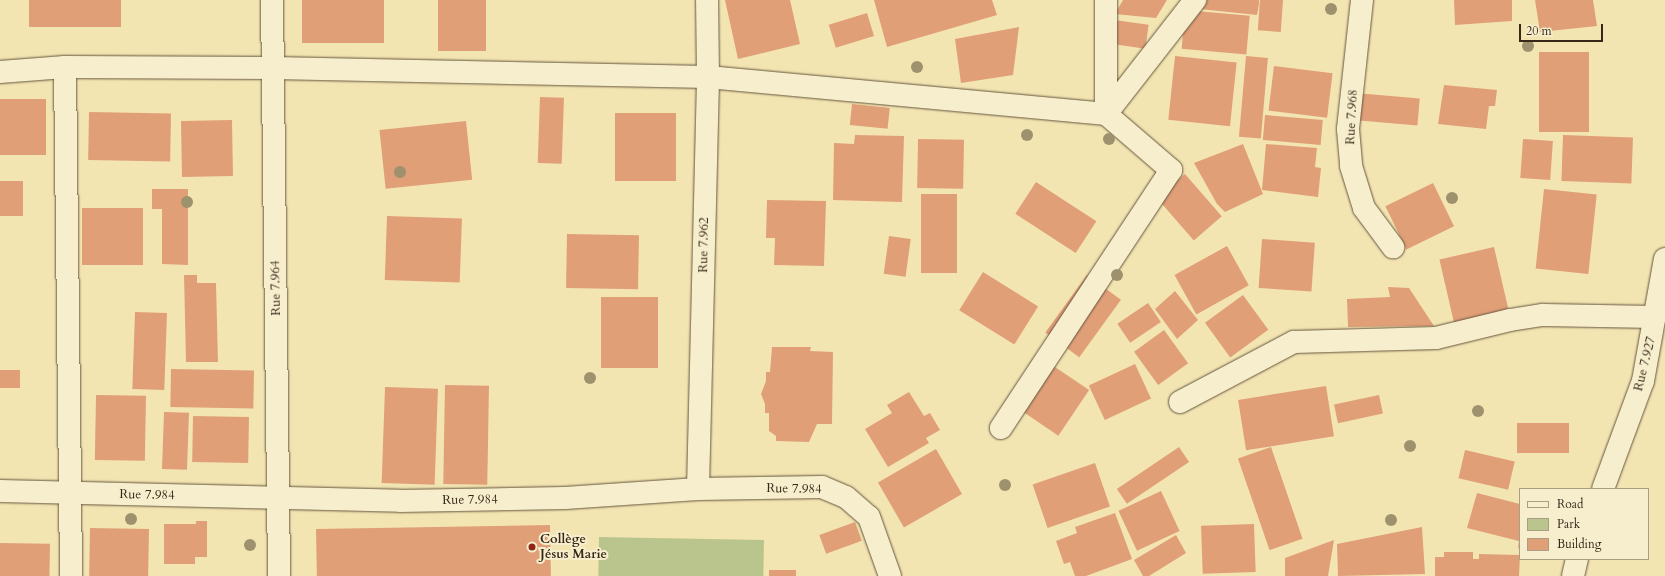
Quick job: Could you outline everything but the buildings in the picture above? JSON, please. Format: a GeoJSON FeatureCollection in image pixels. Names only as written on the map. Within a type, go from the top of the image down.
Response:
{"type":"FeatureCollection","features":[{"type":"Feature","properties":{"kind":"street","name":"Rue 7.964"},"geometry":{"type":"LineString","coordinates":[[272,0],[279,576]]}},
{"type":"Feature","properties":{"kind":"street","name":"Rue 7.962"},"geometry":{"type":"LineString","coordinates":[[698,489],[708,77],[707,0]]}},
{"type":"Feature","properties":{"kind":"street"},"geometry":{"type":"LineString","coordinates":[[1106,0],[1106,114]]}},
{"type":"Feature","properties":{"kind":"street"},"geometry":{"type":"LineString","coordinates":[[1106,114],[1194,0]]}},
{"type":"Feature","properties":{"kind":"street","name":"Rue 7.968"},"geometry":{"type":"LineString","coordinates":[[1362,0],[1348,129],[1351,166],[1364,208],[1393,247]]}},
{"type":"Feature","properties":{"kind":"street"},"geometry":{"type":"LineString","coordinates":[[65,67],[72,493],[71,576]]}},
{"type":"Feature","properties":{"kind":"street"},"geometry":{"type":"LineString","coordinates":[[0,72],[65,67],[273,68],[708,77],[1106,114],[1171,170],[1002,428]]}},
{"type":"Feature","properties":{"kind":"street","name":"Rue 7.927"},"geometry":{"type":"LineString","coordinates":[[1603,488],[1643,381],[1665,259]]}},
{"type":"Feature","properties":{"kind":"street"},"geometry":{"type":"LineString","coordinates":[[1180,402],[1294,342],[1436,338],[1510,320],[1543,315],[1655,317]]}},
{"type":"Feature","properties":{"kind":"street","name":"Rue 7.984"},"geometry":{"type":"LineString","coordinates":[[0,492],[400,501],[557,498],[698,489],[822,487],[846,497],[869,517],[890,576]]}},
{"type":"Feature","properties":{"kind":"street"},"geometry":{"type":"LineString","coordinates":[[1573,576],[1577,560]]}},
{"type":"Feature","properties":{"kind":"green space"},"geometry":{"type":"Polygon","coordinates":[[[599,537],[764,540],[763,576],[598,576],[599,537]]]}},
{"type":"Feature","properties":{"kind":"place","name":"Collège Jésus Marie"},"geometry":{"type":"Point","coordinates":[532,547]}}]}
